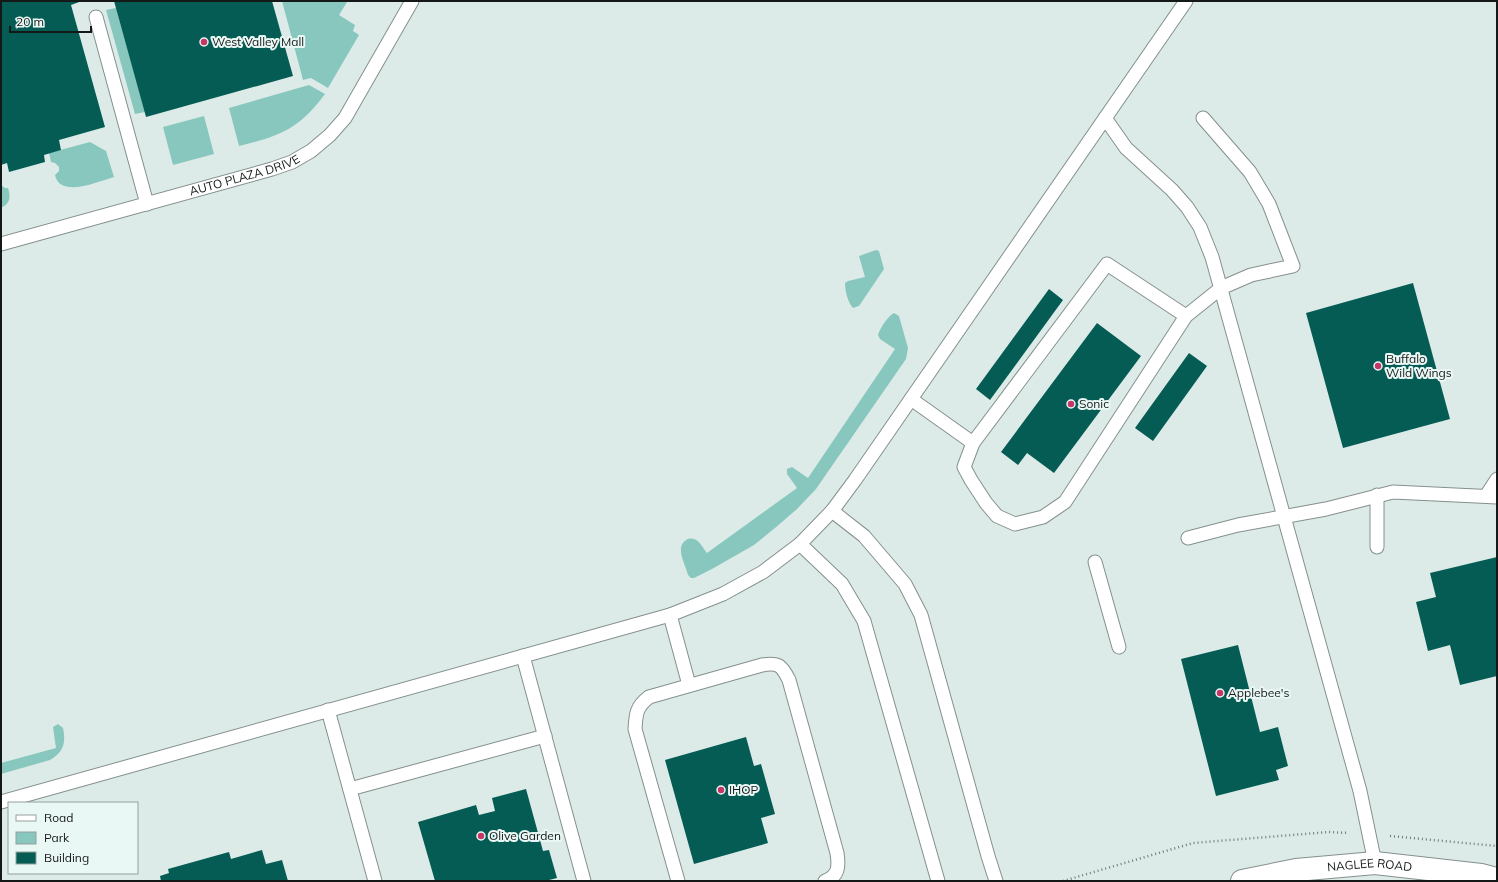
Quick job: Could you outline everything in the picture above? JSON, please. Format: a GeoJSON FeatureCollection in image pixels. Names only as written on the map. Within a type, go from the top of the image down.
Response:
{"type":"FeatureCollection","features":[{"type":"Feature","properties":{"kind":"main road","name":"NAGLEE ROAD"},"geometry":{"type":"LineString","coordinates":[[1242,881],[1296,870],[1375,864],[1481,875],[1497,879]]}},
{"type":"Feature","properties":{"kind":"lane","name":"AUTO PLAZA DRIVE"},"geometry":{"type":"LineString","coordinates":[[1,244],[272,169],[292,162],[311,151],[330,135],[345,118],[412,1]]}},
{"type":"Feature","properties":{"kind":"lane"},"geometry":{"type":"LineString","coordinates":[[1,802],[670,615],[723,594],[762,572],[800,544],[832,511],[1186,1]]}},
{"type":"Feature","properties":{"kind":"lane"},"geometry":{"type":"LineString","coordinates":[[96,17],[147,204]]}},
{"type":"Feature","properties":{"kind":"lane"},"geometry":{"type":"LineString","coordinates":[[1106,118],[1126,148],[1172,190],[1187,207],[1203,235],[1212,257],[1360,791],[1375,864]]}},
{"type":"Feature","properties":{"kind":"lane"},"geometry":{"type":"LineString","coordinates":[[1186,316],[1106,264],[973,444],[964,467],[974,486],[997,516],[1015,524],[1043,517],[1065,502],[1186,316],[1221,288],[1251,276],[1293,266],[1269,204],[1250,172],[1203,118]]}},
{"type":"Feature","properties":{"kind":"lane"},"geometry":{"type":"LineString","coordinates":[[911,399],[973,444]]}},
{"type":"Feature","properties":{"kind":"lane"},"geometry":{"type":"LineString","coordinates":[[1188,538],[1238,525],[1326,509],[1393,492],[1491,497],[1497,479]]}},
{"type":"Feature","properties":{"kind":"lane"},"geometry":{"type":"LineString","coordinates":[[1377,495],[1377,547]]}},
{"type":"Feature","properties":{"kind":"lane"},"geometry":{"type":"LineString","coordinates":[[832,511],[864,536],[905,584],[921,615],[996,881]]}},
{"type":"Feature","properties":{"kind":"lane"},"geometry":{"type":"LineString","coordinates":[[800,544],[842,584],[864,621],[938,881]]}},
{"type":"Feature","properties":{"kind":"lane"},"geometry":{"type":"LineString","coordinates":[[1095,562],[1119,647]]}},
{"type":"Feature","properties":{"kind":"lane"},"geometry":{"type":"LineString","coordinates":[[670,615],[689,686]]}},
{"type":"Feature","properties":{"kind":"lane"},"geometry":{"type":"LineString","coordinates":[[523,656],[584,881]]}},
{"type":"Feature","properties":{"kind":"lane"},"geometry":{"type":"LineString","coordinates":[[678,881],[636,729],[636,716],[640,704],[649,697],[762,665],[773,664],[783,668],[789,680],[838,859],[839,865],[836,874],[825,881]]}},
{"type":"Feature","properties":{"kind":"lane"},"geometry":{"type":"LineString","coordinates":[[328,710],[375,881]]}},
{"type":"Feature","properties":{"kind":"lane"},"geometry":{"type":"LineString","coordinates":[[350,789],[545,736]]}},
{"type":"Feature","properties":{"kind":"path"},"geometry":{"type":"LineString","coordinates":[[1063,881],[1192,843],[1329,832],[1412,837],[1497,846]]}},
{"type":"Feature","properties":{"kind":"green space"},"geometry":{"type":"Polygon","coordinates":[[[282,1],[347,2],[339,15],[355,25],[353,31],[359,35],[328,88],[311,78],[303,80],[282,1]]]}},
{"type":"Feature","properties":{"kind":"green space"},"geometry":{"type":"Polygon","coordinates":[[[116,8],[145,112],[135,114],[106,10],[116,8]]]}},
{"type":"Feature","properties":{"kind":"green space"},"geometry":{"type":"Polygon","coordinates":[[[309,85],[325,94],[316,106],[297,123],[288,129],[266,139],[239,146],[229,108],[309,85]]]}},
{"type":"Feature","properties":{"kind":"green space"},"geometry":{"type":"Polygon","coordinates":[[[204,116],[214,154],[173,165],[163,127],[204,116]]]}},
{"type":"Feature","properties":{"kind":"green space"},"geometry":{"type":"Polygon","coordinates":[[[90,142],[106,151],[114,177],[90,184],[72,187],[64,186],[58,182],[55,175],[59,171],[59,167],[55,163],[51,162],[49,153],[90,142]]]}},
{"type":"Feature","properties":{"kind":"green space"},"geometry":{"type":"Polygon","coordinates":[[[1,185],[8,188],[9,200],[1,208],[1,185]]]}},
{"type":"Feature","properties":{"kind":"green space"},"geometry":{"type":"Polygon","coordinates":[[[876,250],[879,251],[884,269],[859,306],[853,308],[847,297],[845,283],[865,277],[859,256],[876,250]]]}},
{"type":"Feature","properties":{"kind":"green space"},"geometry":{"type":"Polygon","coordinates":[[[894,313],[899,316],[908,348],[906,359],[816,489],[797,509],[754,545],[712,569],[691,578],[688,575],[681,554],[681,546],[685,541],[690,539],[696,540],[707,553],[797,488],[787,474],[787,469],[792,467],[808,478],[895,349],[880,339],[878,335],[884,322],[894,313]]]}},
{"type":"Feature","properties":{"kind":"green space"},"geometry":{"type":"Polygon","coordinates":[[[58,724],[63,728],[64,742],[61,750],[55,757],[50,760],[1,774],[1,763],[56,748],[53,727],[58,724]]]}},
{"type":"Feature","properties":{"kind":"building"},"geometry":{"type":"Polygon","coordinates":[[[1,1],[82,1],[71,5],[105,127],[59,140],[61,150],[44,155],[45,162],[9,172],[7,163],[1,165],[1,1]]]}},
{"type":"Feature","properties":{"kind":"building","name":"West Valley Mall"},"geometry":{"type":"Polygon","coordinates":[[[114,1],[272,1],[293,76],[146,117],[114,1]]]}},
{"type":"Feature","properties":{"kind":"building","name":"Buffalo Wild Wings"},"geometry":{"type":"Polygon","coordinates":[[[1413,283],[1450,419],[1343,448],[1306,313],[1413,283]]]}},
{"type":"Feature","properties":{"kind":"building"},"geometry":{"type":"Polygon","coordinates":[[[1049,289],[1063,300],[990,400],[976,389],[1049,289]]]}},
{"type":"Feature","properties":{"kind":"building","name":"Sonic"},"geometry":{"type":"Polygon","coordinates":[[[1097,323],[1141,356],[1054,473],[1027,453],[1018,465],[1001,452],[1097,323]]]}},
{"type":"Feature","properties":{"kind":"building"},"geometry":{"type":"Polygon","coordinates":[[[1189,353],[1207,366],[1153,441],[1135,428],[1189,353]]]}},
{"type":"Feature","properties":{"kind":"building"},"geometry":{"type":"Polygon","coordinates":[[[1497,557],[1497,676],[1460,685],[1450,645],[1428,651],[1416,602],[1436,597],[1430,573],[1497,557]]]}},
{"type":"Feature","properties":{"kind":"building","name":"Applebee's"},"geometry":{"type":"Polygon","coordinates":[[[1238,645],[1260,732],[1278,727],[1288,766],[1276,770],[1279,780],[1216,796],[1181,659],[1238,645]]]}},
{"type":"Feature","properties":{"kind":"building","name":"IHOP"},"geometry":{"type":"Polygon","coordinates":[[[746,737],[754,766],[761,764],[775,814],[761,818],[768,843],[694,864],[665,760],[746,737]]]}},
{"type":"Feature","properties":{"kind":"building","name":"Olive Garden"},"geometry":{"type":"Polygon","coordinates":[[[526,789],[543,851],[549,850],[557,878],[545,881],[435,881],[418,822],[476,805],[479,815],[495,811],[492,798],[526,789]]]}},
{"type":"Feature","properties":{"kind":"building"},"geometry":{"type":"Polygon","coordinates":[[[262,850],[266,864],[282,860],[288,881],[161,881],[160,876],[169,873],[168,869],[229,852],[231,859],[262,850]]]}},
{"type":"Feature","properties":{"kind":"place","name":"West Valley Mall"},"geometry":{"type":"Point","coordinates":[204,42]}},
{"type":"Feature","properties":{"kind":"place","name":"Buffalo Wild Wings"},"geometry":{"type":"Point","coordinates":[1378,366]}},
{"type":"Feature","properties":{"kind":"place","name":"Sonic"},"geometry":{"type":"Point","coordinates":[1071,404]}},
{"type":"Feature","properties":{"kind":"place","name":"Applebee's"},"geometry":{"type":"Point","coordinates":[1220,693]}},
{"type":"Feature","properties":{"kind":"place","name":"IHOP"},"geometry":{"type":"Point","coordinates":[721,790]}},
{"type":"Feature","properties":{"kind":"place","name":"Olive Garden"},"geometry":{"type":"Point","coordinates":[481,836]}}]}
